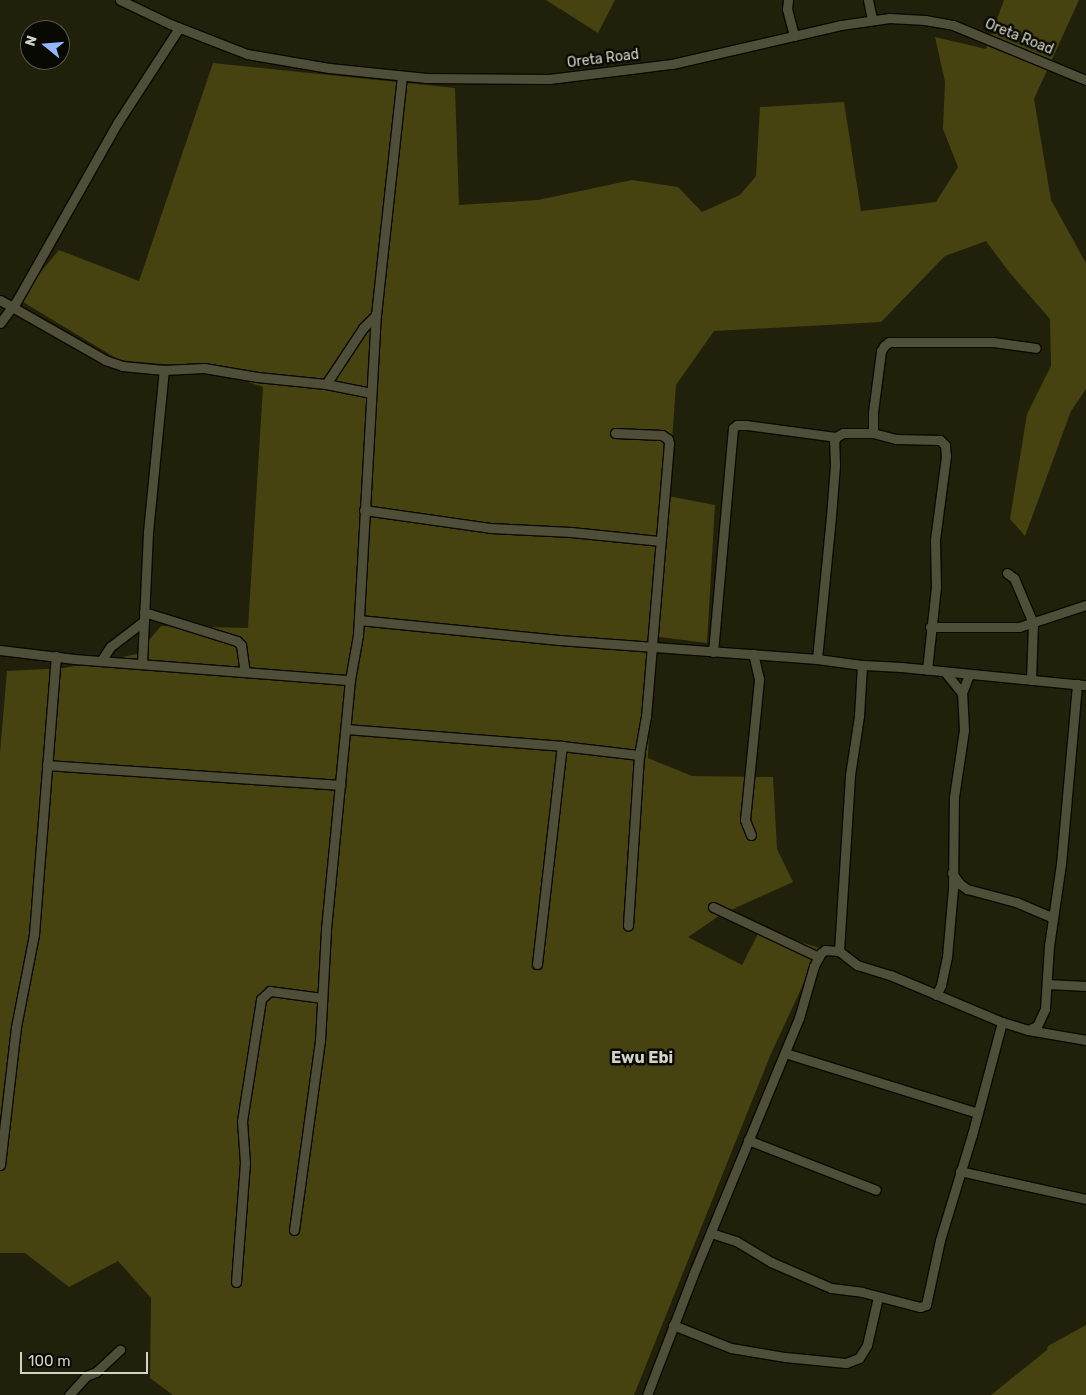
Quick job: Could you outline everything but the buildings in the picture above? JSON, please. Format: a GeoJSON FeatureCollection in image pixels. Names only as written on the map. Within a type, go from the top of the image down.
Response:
{"type":"FeatureCollection","features":[{"type":"Feature","properties":{"kind":"street","name":"Oreta Road"},"geometry":{"type":"LineString","coordinates":[[120,0],[179,28],[247,54],[329,68],[426,78],[549,79],[672,64],[872,19],[925,20],[953,25],[1086,80]]}},
{"type":"Feature","properties":{"kind":"street"},"geometry":{"type":"LineString","coordinates":[[788,0],[787,9],[794,36]]}},
{"type":"Feature","properties":{"kind":"street"},"geometry":{"type":"LineString","coordinates":[[868,0],[872,19]]}},
{"type":"Feature","properties":{"kind":"street"},"geometry":{"type":"LineString","coordinates":[[0,323],[12,307],[118,122],[179,28]]}},
{"type":"Feature","properties":{"kind":"street"},"geometry":{"type":"LineString","coordinates":[[294,1230],[320,1041],[326,929],[347,729],[350,680],[359,620],[374,338],[402,76]]}},
{"type":"Feature","properties":{"kind":"street"},"geometry":{"type":"LineString","coordinates":[[0,300],[105,360],[122,366],[164,370],[204,368],[257,377],[326,384],[371,393]]}},
{"type":"Feature","properties":{"kind":"street"},"geometry":{"type":"LineString","coordinates":[[326,384],[358,336],[376,315]]}},
{"type":"Feature","properties":{"kind":"street"},"geometry":{"type":"LineString","coordinates":[[358,336],[374,338]]}},
{"type":"Feature","properties":{"kind":"street"},"geometry":{"type":"LineString","coordinates":[[873,433],[873,412],[881,351],[889,342],[993,342],[1036,348]]}},
{"type":"Feature","properties":{"kind":"street"},"geometry":{"type":"LineString","coordinates":[[142,664],[148,532],[164,370]]}},
{"type":"Feature","properties":{"kind":"street"},"geometry":{"type":"LineString","coordinates":[[854,433],[863,427],[873,412]]}},
{"type":"Feature","properties":{"kind":"street"},"geometry":{"type":"LineString","coordinates":[[713,652],[732,428],[737,425],[746,425],[836,437],[843,433],[873,433],[896,439],[940,440],[946,445],[935,540],[936,587],[930,627],[927,670]]}},
{"type":"Feature","properties":{"kind":"street"},"geometry":{"type":"LineString","coordinates":[[615,433],[662,436],[668,439],[646,716],[639,755],[628,926]]}},
{"type":"Feature","properties":{"kind":"street"},"geometry":{"type":"LineString","coordinates":[[817,659],[832,507],[836,437]]}},
{"type":"Feature","properties":{"kind":"street"},"geometry":{"type":"LineString","coordinates":[[364,510],[490,528],[571,532],[659,541]]}},
{"type":"Feature","properties":{"kind":"street"},"geometry":{"type":"LineString","coordinates":[[1007,573],[1014,578],[1033,624],[1031,680]]}},
{"type":"Feature","properties":{"kind":"street"},"geometry":{"type":"LineString","coordinates":[[930,627],[1004,628],[1033,624],[1086,605]]}},
{"type":"Feature","properties":{"kind":"street"},"geometry":{"type":"LineString","coordinates":[[101,661],[110,647],[144,617]]}},
{"type":"Feature","properties":{"kind":"street"},"geometry":{"type":"LineString","coordinates":[[144,617],[237,642],[241,645],[245,672]]}},
{"type":"Feature","properties":{"kind":"street"},"geometry":{"type":"LineString","coordinates":[[359,620],[650,647],[817,659],[862,666],[1081,684],[1061,864],[1052,917],[1043,1014],[1037,1026],[1028,1030]]}},
{"type":"Feature","properties":{"kind":"street"},"geometry":{"type":"LineString","coordinates":[[0,650],[101,661],[350,680]]}},
{"type":"Feature","properties":{"kind":"street"},"geometry":{"type":"LineString","coordinates":[[751,835],[745,820],[759,679],[753,654]]}},
{"type":"Feature","properties":{"kind":"street"},"geometry":{"type":"LineString","coordinates":[[0,1165],[16,1027],[34,934],[56,656]]}},
{"type":"Feature","properties":{"kind":"street"},"geometry":{"type":"LineString","coordinates":[[839,951],[850,775],[859,716],[862,666]]}},
{"type":"Feature","properties":{"kind":"street"},"geometry":{"type":"LineString","coordinates":[[945,672],[962,693]]}},
{"type":"Feature","properties":{"kind":"street"},"geometry":{"type":"LineString","coordinates":[[936,995],[941,985],[948,957],[954,797],[964,730],[962,693],[969,675]]}},
{"type":"Feature","properties":{"kind":"street"},"geometry":{"type":"LineString","coordinates":[[347,729],[562,746],[639,755]]}},
{"type":"Feature","properties":{"kind":"street"},"geometry":{"type":"LineString","coordinates":[[537,964],[562,746]]}},
{"type":"Feature","properties":{"kind":"street"},"geometry":{"type":"LineString","coordinates":[[47,765],[340,785]]}},
{"type":"Feature","properties":{"kind":"street"},"geometry":{"type":"LineString","coordinates":[[952,873],[960,884],[967,889],[1016,902],[1052,917]]}},
{"type":"Feature","properties":{"kind":"street"},"geometry":{"type":"LineString","coordinates":[[713,907],[819,957]]}},
{"type":"Feature","properties":{"kind":"street"},"geometry":{"type":"LineString","coordinates":[[646,1395],[748,1140],[785,1054],[819,957],[825,950],[839,951],[856,966],[890,976],[972,1008],[1002,1022],[1028,1030],[1086,1040]]}},
{"type":"Feature","properties":{"kind":"street"},"geometry":{"type":"LineString","coordinates":[[1047,984],[1086,986]]}},
{"type":"Feature","properties":{"kind":"street"},"geometry":{"type":"LineString","coordinates":[[236,1282],[245,1163],[242,1121],[260,999],[270,991],[322,998]]}},
{"type":"Feature","properties":{"kind":"street"},"geometry":{"type":"LineString","coordinates":[[711,1232],[736,1241],[772,1262],[831,1288],[878,1296],[920,1307],[926,1305],[940,1240],[978,1113],[1002,1022]]}},
{"type":"Feature","properties":{"kind":"street"},"geometry":{"type":"LineString","coordinates":[[785,1054],[978,1113]]}},
{"type":"Feature","properties":{"kind":"street"},"geometry":{"type":"LineString","coordinates":[[748,1140],[876,1190]]}},
{"type":"Feature","properties":{"kind":"street"},"geometry":{"type":"LineString","coordinates":[[960,1171],[1086,1199]]}},
{"type":"Feature","properties":{"kind":"street"},"geometry":{"type":"LineString","coordinates":[[673,1325],[731,1348],[785,1357],[846,1362],[859,1358],[867,1345],[878,1296]]}},
{"type":"Feature","properties":{"kind":"street"},"geometry":{"type":"LineString","coordinates":[[69,1395],[86,1376],[96,1372],[120,1350]]}},
{"type":"Feature","properties":{"kind":"shaded area"},"geometry":{"type":"Polygon","coordinates":[[[546,0],[615,0],[598,33],[546,0]]]}},
{"type":"Feature","properties":{"kind":"shaded area"},"geometry":{"type":"Polygon","coordinates":[[[1004,0],[1079,0],[1034,99],[1051,200],[1086,263],[1086,389],[1071,411],[1025,536],[1010,519],[1027,414],[1051,366],[1050,319],[1009,272],[986,241],[945,256],[881,322],[714,331],[676,385],[668,496],[715,505],[707,643],[652,636],[648,758],[692,776],[773,777],[777,849],[793,882],[722,914],[688,937],[742,965],[760,930],[820,948],[770,1056],[634,1395],[173,1395],[150,1378],[151,1298],[118,1261],[69,1287],[25,1253],[0,1253],[0,753],[7,671],[64,668],[137,654],[161,626],[248,628],[263,387],[206,368],[119,360],[18,299],[59,250],[139,281],[213,63],[455,88],[459,205],[538,200],[632,180],[678,187],[702,212],[740,195],[756,176],[760,107],[844,102],[861,211],[936,202],[958,167],[943,129],[945,82],[935,37],[986,49],[1004,0]]]}},
{"type":"Feature","properties":{"kind":"shaded area"},"geometry":{"type":"Polygon","coordinates":[[[1086,1325],[1086,1395],[991,1395],[1047,1350],[1048,1346],[1086,1325]]]}},
{"type":"Feature","properties":{"kind":"district","name":"Ewu Ebi"},"geometry":{"type":"Point","coordinates":[642,1058]}}]}
